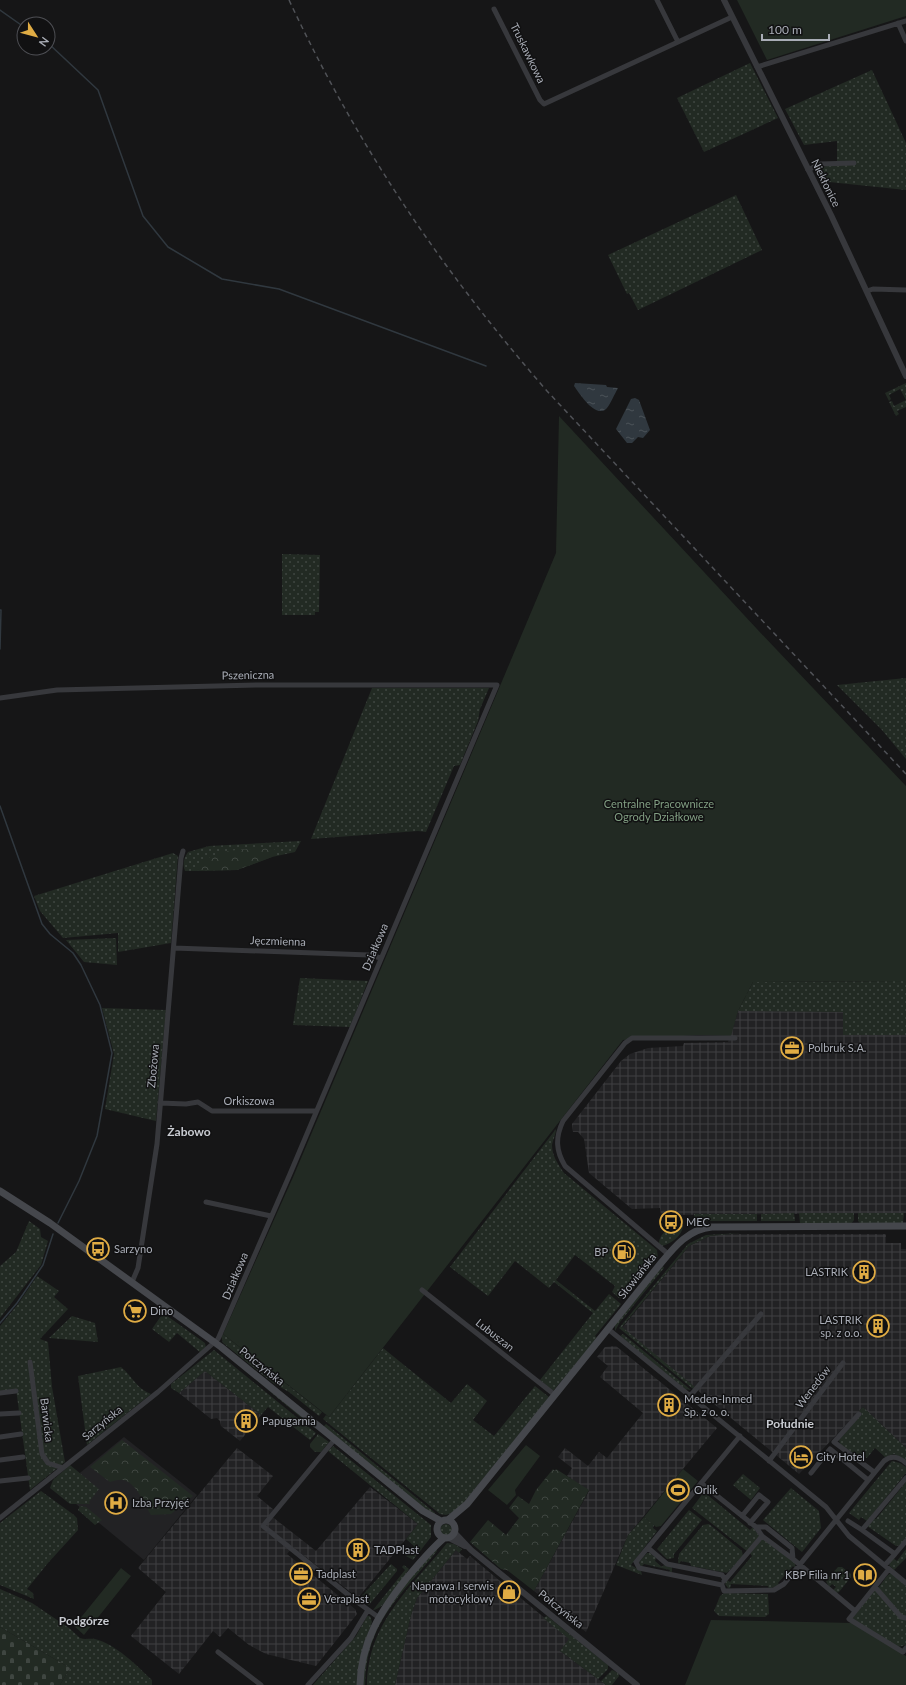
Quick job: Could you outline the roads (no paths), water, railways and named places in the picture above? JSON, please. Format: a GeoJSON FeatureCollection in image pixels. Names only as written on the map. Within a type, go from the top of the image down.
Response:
{"type":"FeatureCollection","features":[{"type":"Feature","properties":{"kind":"main road","name":"Połczyńska"},"geometry":{"type":"LineString","coordinates":[[0,1191],[56,1227],[69,1238],[215,1343],[424,1512],[449,1525]]}},
{"type":"Feature","properties":{"kind":"main road","name":"Słowiańska"},"geometry":{"type":"LineString","coordinates":[[449,1525],[668,1254],[686,1237],[708,1228],[906,1226]]}},
{"type":"Feature","properties":{"kind":"main road","name":"Połczyńska"},"geometry":{"type":"LineString","coordinates":[[424,1512],[442,1534]]}},
{"type":"Feature","properties":{"kind":"main road"},"geometry":{"type":"LineString","coordinates":[[360,1685],[365,1649],[378,1617],[449,1525]]}},
{"type":"Feature","properties":{"kind":"main road"},"geometry":{"type":"LineString","coordinates":[[442,1534],[449,1525]]}},
{"type":"Feature","properties":{"kind":"street"},"geometry":{"type":"LineString","coordinates":[[657,0],[678,42],[732,17]]}},
{"type":"Feature","properties":{"kind":"street","name":"Niekłonice"},"geometry":{"type":"LineString","coordinates":[[724,0],[808,170],[906,376]]}},
{"type":"Feature","properties":{"kind":"street","name":"Truskawkowa"},"geometry":{"type":"LineString","coordinates":[[494,9],[540,100],[544,104],[678,42]]}},
{"type":"Feature","properties":{"kind":"street"},"geometry":{"type":"LineString","coordinates":[[757,67],[906,21]]}},
{"type":"Feature","properties":{"kind":"street"},"geometry":{"type":"LineString","coordinates":[[898,23],[906,41]]}},
{"type":"Feature","properties":{"kind":"street"},"geometry":{"type":"LineString","coordinates":[[808,170],[820,164],[854,163]]}},
{"type":"Feature","properties":{"kind":"street"},"geometry":{"type":"LineString","coordinates":[[867,292],[874,289],[906,290]]}},
{"type":"Feature","properties":{"kind":"street","name":"Pszeniczna"},"geometry":{"type":"LineString","coordinates":[[0,698],[57,690],[257,685],[497,685]]}},
{"type":"Feature","properties":{"kind":"street","name":"Działkowa"},"geometry":{"type":"LineString","coordinates":[[215,1343],[316,1111],[497,685]]}},
{"type":"Feature","properties":{"kind":"street","name":"Zbożowa"},"geometry":{"type":"LineString","coordinates":[[132,1282],[138,1268],[155,1166],[181,858],[183,851]]}},
{"type":"Feature","properties":{"kind":"street","name":"Jęczmienna"},"geometry":{"type":"LineString","coordinates":[[174,948],[361,954],[381,958]]}},
{"type":"Feature","properties":{"kind":"street"},"geometry":{"type":"LineString","coordinates":[[668,1254],[565,1166],[557,1149],[559,1130],[563,1121],[624,1043],[632,1038],[735,1038]]}},
{"type":"Feature","properties":{"kind":"street","name":"Orkiszowa"},"geometry":{"type":"LineString","coordinates":[[160,1103],[186,1104],[198,1102],[212,1111],[316,1111]]}},
{"type":"Feature","properties":{"kind":"street"},"geometry":{"type":"LineString","coordinates":[[206,1202],[271,1216]]}},
{"type":"Feature","properties":{"kind":"street","name":"Lubuszan"},"geometry":{"type":"LineString","coordinates":[[422,1290],[555,1395]]}},
{"type":"Feature","properties":{"kind":"street"},"geometry":{"type":"LineString","coordinates":[[690,1396],[761,1314]]}},
{"type":"Feature","properties":{"kind":"street"},"geometry":{"type":"LineString","coordinates":[[608,1329],[826,1507],[849,1536],[906,1583]]}},
{"type":"Feature","properties":{"kind":"street","name":"Sarzyńska"},"geometry":{"type":"LineString","coordinates":[[1,1516],[215,1343]]}},
{"type":"Feature","properties":{"kind":"street","name":"Barwicka"},"geometry":{"type":"LineString","coordinates":[[30,1362],[42,1454],[48,1464],[62,1468]]}},
{"type":"Feature","properties":{"kind":"street","name":"Wenedów"},"geometry":{"type":"LineString","coordinates":[[769,1461],[843,1363]]}},
{"type":"Feature","properties":{"kind":"street"},"geometry":{"type":"LineString","coordinates":[[0,1392],[16,1390]]}},
{"type":"Feature","properties":{"kind":"street"},"geometry":{"type":"LineString","coordinates":[[0,1414],[19,1413]]}},
{"type":"Feature","properties":{"kind":"street"},"geometry":{"type":"LineString","coordinates":[[860,1414],[834,1442],[874,1472]]}},
{"type":"Feature","properties":{"kind":"street"},"geometry":{"type":"LineString","coordinates":[[0,1437],[21,1434]]}},
{"type":"Feature","properties":{"kind":"street"},"geometry":{"type":"LineString","coordinates":[[722,1585],[639,1568],[636,1562],[740,1436]]}},
{"type":"Feature","properties":{"kind":"street"},"geometry":{"type":"LineString","coordinates":[[335,1440],[263,1526],[378,1617]]}},
{"type":"Feature","properties":{"kind":"street"},"geometry":{"type":"LineString","coordinates":[[811,1473],[830,1449],[868,1480]]}},
{"type":"Feature","properties":{"kind":"street"},"geometry":{"type":"LineString","coordinates":[[0,1460],[23,1457]]}},
{"type":"Feature","properties":{"kind":"street"},"geometry":{"type":"LineString","coordinates":[[762,1536],[725,1579],[722,1585],[724,1591],[774,1590],[784,1584],[837,1521],[884,1461],[892,1457],[898,1458],[906,1463]]}},
{"type":"Feature","properties":{"kind":"street"},"geometry":{"type":"LineString","coordinates":[[0,1481],[28,1478]]}},
{"type":"Feature","properties":{"kind":"street"},"geometry":{"type":"LineString","coordinates":[[862,1530],[906,1478]]}},
{"type":"Feature","properties":{"kind":"street"},"geometry":{"type":"LineString","coordinates":[[701,1483],[756,1527],[762,1536],[793,1559],[855,1611]]}},
{"type":"Feature","properties":{"kind":"street"},"geometry":{"type":"LineString","coordinates":[[742,1516],[759,1495],[768,1502],[750,1523]]}},
{"type":"Feature","properties":{"kind":"street"},"geometry":{"type":"LineString","coordinates":[[848,1521],[895,1554]]}},
{"type":"Feature","properties":{"kind":"street","name":"Połczyńska"},"geometry":{"type":"LineString","coordinates":[[449,1525],[471,1550],[637,1685]]}},
{"type":"Feature","properties":{"kind":"street"},"geometry":{"type":"LineString","coordinates":[[756,1527],[766,1527],[792,1548],[793,1559]]}},
{"type":"Feature","properties":{"kind":"street","name":"Połczyńska"},"geometry":{"type":"LineString","coordinates":[[442,1534],[471,1550]]}},
{"type":"Feature","properties":{"kind":"street"},"geometry":{"type":"LineString","coordinates":[[905,1650],[849,1619],[875,1587],[895,1554],[906,1541]]}},
{"type":"Feature","properties":{"kind":"street"},"geometry":{"type":"LineString","coordinates":[[648,1548],[667,1564],[722,1575],[725,1579]]}},
{"type":"Feature","properties":{"kind":"street"},"geometry":{"type":"LineString","coordinates":[[673,1576],[675,1565]]}},
{"type":"Feature","properties":{"kind":"street"},"geometry":{"type":"LineString","coordinates":[[875,1587],[901,1617],[906,1618]]}},
{"type":"Feature","properties":{"kind":"street"},"geometry":{"type":"LineString","coordinates":[[308,1685],[351,1638],[368,1610]]}},
{"type":"Feature","properties":{"kind":"street"},"geometry":{"type":"LineString","coordinates":[[218,1652],[261,1685]]}},
{"type":"Feature","properties":{"kind":"water"},"geometry":{"type":"Polygon","coordinates":[[[575,383],[606,385],[607,387],[618,388],[607,408],[603,411],[598,411],[584,400],[574,386],[575,383]]]}},
{"type":"Feature","properties":{"kind":"water"},"geometry":{"type":"Polygon","coordinates":[[[635,398],[639,400],[650,430],[643,438],[638,437],[632,443],[627,443],[616,429],[631,399],[635,398]]]}},
{"type":"Feature","properties":{"kind":"waterway"},"geometry":{"type":"LineString","coordinates":[[0,10],[16,21]]}},
{"type":"Feature","properties":{"kind":"waterway"},"geometry":{"type":"LineString","coordinates":[[56,51],[98,90],[143,216],[168,247],[222,279],[279,289],[486,366]]}},
{"type":"Feature","properties":{"kind":"waterway"},"geometry":{"type":"LineString","coordinates":[[0,610],[0,649]]}},
{"type":"Feature","properties":{"kind":"waterway"},"geometry":{"type":"LineString","coordinates":[[0,806],[42,924],[50,934],[73,953],[81,965],[100,1005],[112,1053],[97,1136],[79,1181],[58,1223]]}},
{"type":"Feature","properties":{"kind":"waterway"},"geometry":{"type":"LineString","coordinates":[[0,1323],[17,1303],[43,1265],[53,1234]]}},
{"type":"Feature","properties":{"kind":"railway"},"geometry":{"type":"LineString","coordinates":[[289,0],[343,106],[373,156],[404,204],[471,299],[547,391],[906,774]]}},
{"type":"Feature","properties":{"kind":"place","name":"Polbruk S.A."},"geometry":{"type":"Point","coordinates":[792,1048]}},
{"type":"Feature","properties":{"kind":"place","name":"MEC"},"geometry":{"type":"Point","coordinates":[671,1222]}},
{"type":"Feature","properties":{"kind":"place","name":"Sarzyno"},"geometry":{"type":"Point","coordinates":[98,1249]}},
{"type":"Feature","properties":{"kind":"place","name":"BP"},"geometry":{"type":"Point","coordinates":[624,1252]}},
{"type":"Feature","properties":{"kind":"place","name":"LASTRIK"},"geometry":{"type":"Point","coordinates":[864,1272]}},
{"type":"Feature","properties":{"kind":"place","name":"Dino"},"geometry":{"type":"Point","coordinates":[135,1311]}},
{"type":"Feature","properties":{"kind":"place","name":"LASTRIK sp. z o.o."},"geometry":{"type":"Point","coordinates":[878,1326]}},
{"type":"Feature","properties":{"kind":"place","name":"Meden-Inmed Sp. z o. o."},"geometry":{"type":"Point","coordinates":[669,1405]}},
{"type":"Feature","properties":{"kind":"place","name":"Papugarnia"},"geometry":{"type":"Point","coordinates":[246,1421]}},
{"type":"Feature","properties":{"kind":"place","name":"City Hotel"},"geometry":{"type":"Point","coordinates":[801,1457]}},
{"type":"Feature","properties":{"kind":"place","name":"Orlik"},"geometry":{"type":"Point","coordinates":[678,1490]}},
{"type":"Feature","properties":{"kind":"place","name":"Izba Przyjęć"},"geometry":{"type":"Point","coordinates":[116,1503]}},
{"type":"Feature","properties":{"kind":"place","name":"TADPlast"},"geometry":{"type":"Point","coordinates":[358,1550]}},
{"type":"Feature","properties":{"kind":"place","name":"Tadplast"},"geometry":{"type":"Point","coordinates":[301,1574]}},
{"type":"Feature","properties":{"kind":"place","name":"KBP Filia nr 1"},"geometry":{"type":"Point","coordinates":[865,1575]}},
{"type":"Feature","properties":{"kind":"place","name":"Naprawa I serwis motocyklowy"},"geometry":{"type":"Point","coordinates":[509,1592]}},
{"type":"Feature","properties":{"kind":"place","name":"Veraplast"},"geometry":{"type":"Point","coordinates":[309,1599]}},
{"type":"Feature","properties":{"kind":"district","name":"Żabowo"},"geometry":{"type":"Point","coordinates":[189,1132]}},
{"type":"Feature","properties":{"kind":"district","name":"Południe"},"geometry":{"type":"Point","coordinates":[790,1424]}},
{"type":"Feature","properties":{"kind":"district","name":"Podgórze"},"geometry":{"type":"Point","coordinates":[84,1621]}},
{"type":"Feature","properties":{"kind":"park label","name":"Centralne Pracownicze Ogrody Działkowe"},"geometry":{"type":"Point","coordinates":[659,810]}}]}
